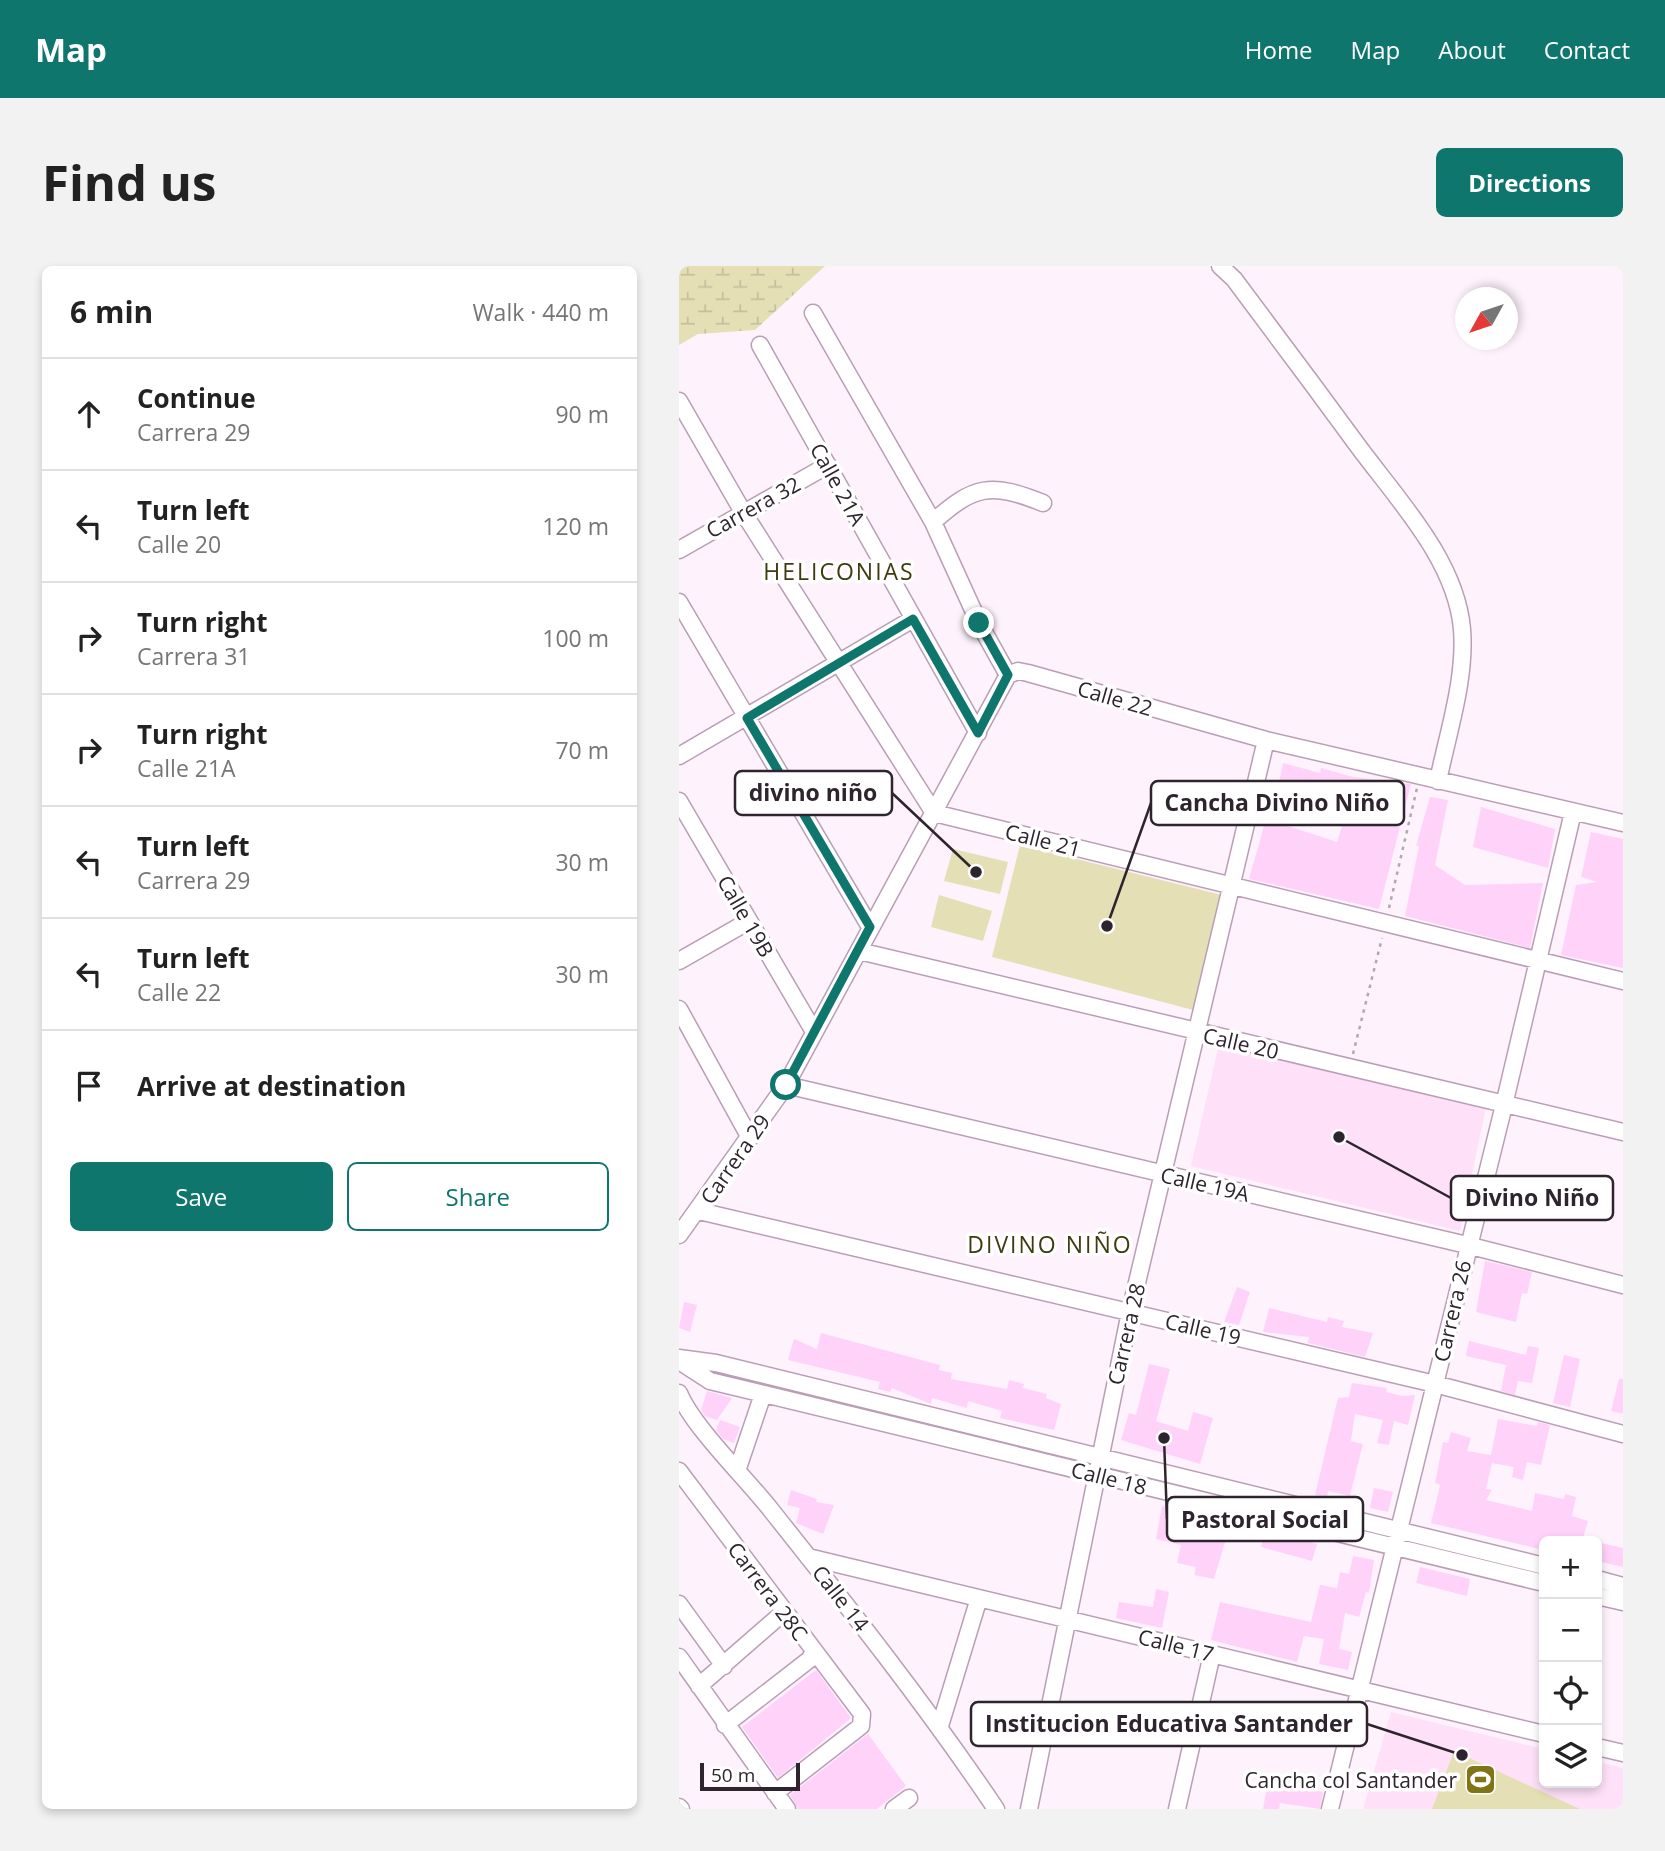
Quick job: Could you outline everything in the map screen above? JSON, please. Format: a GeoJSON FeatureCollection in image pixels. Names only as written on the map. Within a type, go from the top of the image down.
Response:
{"type":"FeatureCollection","features":[{"type":"Feature","properties":{"kind":"street"},"geometry":{"type":"LineString","coordinates":[[1220,266],[1234,279],[1401,504],[1436,555],[1453,591],[1462,626],[1463,661],[1438,781]]}},
{"type":"Feature","properties":{"kind":"street"},"geometry":{"type":"LineString","coordinates":[[813,313],[933,522],[979,623],[1008,675]]}},
{"type":"Feature","properties":{"kind":"street","name":"Calle 21A"},"geometry":{"type":"LineString","coordinates":[[760,345],[978,733]]}},
{"type":"Feature","properties":{"kind":"street"},"geometry":{"type":"LineString","coordinates":[[679,401],[743,512],[838,666],[934,813]]}},
{"type":"Feature","properties":{"kind":"street","name":"Carrera 32"},"geometry":{"type":"LineString","coordinates":[[679,550],[828,465]]}},
{"type":"Feature","properties":{"kind":"street"},"geometry":{"type":"LineString","coordinates":[[933,522],[970,492],[987,488],[1043,503]]}},
{"type":"Feature","properties":{"kind":"street"},"geometry":{"type":"LineString","coordinates":[[679,602],[870,927]]}},
{"type":"Feature","properties":{"kind":"street"},"geometry":{"type":"LineString","coordinates":[[679,756],[838,666],[913,619]]}},
{"type":"Feature","properties":{"kind":"street","name":"Calle 22"},"geometry":{"type":"LineString","coordinates":[[1008,675],[1018,671],[1028,673],[1266,740],[1623,823]]}},
{"type":"Feature","properties":{"kind":"street","name":"Carrera 29"},"geometry":{"type":"LineString","coordinates":[[681,1226],[699,1211],[786,1085],[813,1030],[859,951],[1008,675]]}},
{"type":"Feature","properties":{"kind":"street","name":"Carrera 28"},"geometry":{"type":"LineString","coordinates":[[1029,1809],[1130,1312],[1229,885],[1266,740]]}},
{"type":"Feature","properties":{"kind":"street","name":"Calle 19B"},"geometry":{"type":"LineString","coordinates":[[679,802],[813,1030]]}},
{"type":"Feature","properties":{"kind":"street","name":"Carrera 26"},"geometry":{"type":"LineString","coordinates":[[1330,1809],[1401,1531],[1467,1245],[1504,1105],[1573,812]]}},
{"type":"Feature","properties":{"kind":"street","name":"Calle 21"},"geometry":{"type":"LineString","coordinates":[[934,813],[1623,981]]}},
{"type":"Feature","properties":{"kind":"street"},"geometry":{"type":"LineString","coordinates":[[679,961],[749,921]]}},
{"type":"Feature","properties":{"kind":"street","name":"Calle 20"},"geometry":{"type":"LineString","coordinates":[[859,951],[1196,1033],[1623,1132]]}},
{"type":"Feature","properties":{"kind":"street"},"geometry":{"type":"LineString","coordinates":[[679,1009],[750,1138]]}},
{"type":"Feature","properties":{"kind":"street","name":"Calle 19A"},"geometry":{"type":"LineString","coordinates":[[786,1085],[1467,1245],[1623,1285]]}},
{"type":"Feature","properties":{"kind":"street","name":"Calle 19"},"geometry":{"type":"LineString","coordinates":[[699,1211],[1435,1384],[1623,1434]]}},
{"type":"Feature","properties":{"kind":"street","name":"Calle 18"},"geometry":{"type":"LineString","coordinates":[[679,1360],[716,1363],[1539,1565]]}},
{"type":"Feature","properties":{"kind":"street","name":"Calle 18"},"geometry":{"type":"LineString","coordinates":[[679,1360],[710,1381],[1539,1582]]}},
{"type":"Feature","properties":{"kind":"street","name":"Calle 14"},"geometry":{"type":"LineString","coordinates":[[679,1392],[692,1416],[738,1468],[940,1726],[996,1809]]}},
{"type":"Feature","properties":{"kind":"street"},"geometry":{"type":"LineString","coordinates":[[738,1468],[763,1394]]}},
{"type":"Feature","properties":{"kind":"street","name":"Carrera 28C"},"geometry":{"type":"LineString","coordinates":[[679,1471],[813,1652],[810,1659],[725,1725]]}},
{"type":"Feature","properties":{"kind":"street","name":"Calle 17"},"geometry":{"type":"LineString","coordinates":[[808,1557],[1539,1733]]}},
{"type":"Feature","properties":{"kind":"street"},"geometry":{"type":"LineString","coordinates":[[1602,1580],[1623,1586]]}},
{"type":"Feature","properties":{"kind":"street"},"geometry":{"type":"LineString","coordinates":[[1602,1597],[1623,1602]]}},
{"type":"Feature","properties":{"kind":"street"},"geometry":{"type":"LineString","coordinates":[[940,1726],[979,1598]]}},
{"type":"Feature","properties":{"kind":"street"},"geometry":{"type":"LineString","coordinates":[[679,1604],[724,1666]]}},
{"type":"Feature","properties":{"kind":"street"},"geometry":{"type":"LineString","coordinates":[[699,1686],[784,1612]]}},
{"type":"Feature","properties":{"kind":"street"},"geometry":{"type":"LineString","coordinates":[[775,1793],[864,1721],[852,1698],[813,1652]]}},
{"type":"Feature","properties":{"kind":"street"},"geometry":{"type":"LineString","coordinates":[[1177,1809],[1212,1654]]}},
{"type":"Feature","properties":{"kind":"street"},"geometry":{"type":"LineString","coordinates":[[679,1657],[787,1809]]}},
{"type":"Feature","properties":{"kind":"street"},"geometry":{"type":"LineString","coordinates":[[1602,1748],[1623,1753]]}},
{"type":"Feature","properties":{"kind":"street"},"geometry":{"type":"LineString","coordinates":[[894,1809],[909,1798]]}},
{"type":"Feature","properties":{"kind":"shaded area"},"geometry":{"type":"Polygon","coordinates":[[[1219,1044],[1486,1108],[1460,1231],[1191,1166],[1219,1044]]]}},
{"type":"Feature","properties":{"kind":"shaded area"},"geometry":{"type":"Polygon","coordinates":[[[1391,1712],[1539,1748],[1539,1788],[1602,1788],[1602,1763],[1623,1768],[1623,1809],[1363,1809],[1391,1712]]]}},
{"type":"Feature","properties":{"kind":"green space"},"geometry":{"type":"Polygon","coordinates":[[[679,266],[825,266],[755,330],[698,334],[679,345],[679,266]]]}},
{"type":"Feature","properties":{"kind":"green space"},"geometry":{"type":"Polygon","coordinates":[[[1020,845],[1222,895],[1197,1011],[992,957],[1020,845]]]}},
{"type":"Feature","properties":{"kind":"green space"},"geometry":{"type":"Polygon","coordinates":[[[953,849],[1008,862],[1000,894],[944,881],[953,849]]]}},
{"type":"Feature","properties":{"kind":"green space"},"geometry":{"type":"Polygon","coordinates":[[[939,895],[992,911],[983,941],[931,927],[939,895]]]}},
{"type":"Feature","properties":{"kind":"green space","name":"Cancha col Santander"},"geometry":{"type":"Polygon","coordinates":[[[1454,1751],[1580,1809],[1432,1809],[1454,1751]]]}},
{"type":"Feature","properties":{"kind":"building"},"geometry":{"type":"Polygon","coordinates":[[[1283,763],[1320,773],[1321,768],[1353,777],[1411,784],[1379,909],[1249,879],[1266,819],[1337,842],[1342,827],[1275,801],[1283,763]]]}},
{"type":"Feature","properties":{"kind":"building"},"geometry":{"type":"Polygon","coordinates":[[[1430,797],[1448,800],[1435,865],[1465,885],[1543,883],[1530,948],[1405,916],[1419,846],[1416,846],[1430,797]]]}},
{"type":"Feature","properties":{"kind":"building"},"geometry":{"type":"Polygon","coordinates":[[[1481,807],[1555,829],[1548,868],[1473,847],[1481,807]]]}},
{"type":"Feature","properties":{"kind":"building"},"geometry":{"type":"Polygon","coordinates":[[[1591,832],[1623,839],[1623,968],[1561,955],[1576,885],[1598,882],[1581,877],[1591,832]]]}},
{"type":"Feature","properties":{"kind":"building"},"geometry":{"type":"Polygon","coordinates":[[[1485,1261],[1532,1272],[1527,1294],[1522,1293],[1516,1322],[1476,1312],[1485,1261]]]}},
{"type":"Feature","properties":{"kind":"building"},"geometry":{"type":"Polygon","coordinates":[[[1237,1287],[1250,1292],[1239,1325],[1224,1322],[1237,1287]]]}},
{"type":"Feature","properties":{"kind":"building"},"geometry":{"type":"Polygon","coordinates":[[[684,1302],[697,1305],[690,1332],[679,1328],[684,1302]]]}},
{"type":"Feature","properties":{"kind":"building"},"geometry":{"type":"Polygon","coordinates":[[[1269,1308],[1327,1322],[1328,1317],[1344,1321],[1342,1327],[1373,1333],[1365,1357],[1308,1343],[1309,1337],[1263,1332],[1269,1308]]]}},
{"type":"Feature","properties":{"kind":"building"},"geometry":{"type":"Polygon","coordinates":[[[821,1333],[940,1365],[939,1370],[952,1373],[951,1379],[1007,1389],[1009,1380],[1024,1384],[1023,1388],[1047,1394],[1046,1398],[1061,1404],[1054,1430],[1000,1418],[1002,1411],[968,1401],[967,1408],[932,1398],[931,1404],[892,1388],[890,1392],[878,1389],[880,1382],[788,1360],[794,1339],[817,1349],[821,1333]]]}},
{"type":"Feature","properties":{"kind":"building"},"geometry":{"type":"Polygon","coordinates":[[[1469,1341],[1526,1355],[1528,1346],[1539,1348],[1532,1383],[1518,1381],[1515,1395],[1501,1391],[1506,1365],[1466,1356],[1469,1341]]]}},
{"type":"Feature","properties":{"kind":"building"},"geometry":{"type":"Polygon","coordinates":[[[1564,1355],[1580,1359],[1570,1407],[1553,1403],[1564,1355]]]}},
{"type":"Feature","properties":{"kind":"building"},"geometry":{"type":"Polygon","coordinates":[[[1149,1364],[1170,1369],[1156,1421],[1188,1431],[1193,1412],[1213,1418],[1200,1464],[1121,1440],[1129,1413],[1136,1415],[1149,1364]]]}},
{"type":"Feature","properties":{"kind":"building"},"geometry":{"type":"Polygon","coordinates":[[[1619,1379],[1623,1379],[1623,1414],[1611,1411],[1619,1379]]]}},
{"type":"Feature","properties":{"kind":"building"},"geometry":{"type":"Polygon","coordinates":[[[1352,1383],[1387,1388],[1386,1392],[1402,1396],[1415,1395],[1408,1425],[1394,1421],[1389,1445],[1377,1443],[1383,1420],[1355,1414],[1351,1441],[1363,1444],[1350,1496],[1328,1491],[1327,1497],[1315,1495],[1338,1398],[1349,1397],[1352,1383]]]}},
{"type":"Feature","properties":{"kind":"building"},"geometry":{"type":"Polygon","coordinates":[[[707,1391],[732,1398],[717,1420],[705,1416],[701,1410],[707,1391]]]}},
{"type":"Feature","properties":{"kind":"building"},"geometry":{"type":"Polygon","coordinates":[[[1498,1419],[1537,1426],[1538,1422],[1550,1425],[1541,1465],[1527,1462],[1523,1480],[1512,1477],[1514,1467],[1492,1463],[1486,1489],[1492,1490],[1486,1500],[1532,1511],[1535,1493],[1564,1499],[1565,1494],[1576,1497],[1572,1516],[1588,1521],[1584,1536],[1539,1536],[1539,1549],[1431,1523],[1440,1485],[1435,1483],[1443,1442],[1448,1443],[1451,1432],[1471,1438],[1467,1451],[1491,1455],[1498,1419]]]}},
{"type":"Feature","properties":{"kind":"building"},"geometry":{"type":"Polygon","coordinates":[[[720,1420],[740,1427],[734,1443],[723,1439],[716,1430],[720,1420]]]}},
{"type":"Feature","properties":{"kind":"building"},"geometry":{"type":"Polygon","coordinates":[[[1374,1488],[1393,1492],[1388,1512],[1370,1508],[1374,1488]]]}},
{"type":"Feature","properties":{"kind":"building"},"geometry":{"type":"Polygon","coordinates":[[[791,1490],[817,1499],[816,1502],[834,1505],[823,1534],[796,1523],[800,1508],[787,1505],[791,1490]]]}},
{"type":"Feature","properties":{"kind":"building"},"geometry":{"type":"Polygon","coordinates":[[[1162,1506],[1175,1509],[1174,1514],[1188,1517],[1187,1523],[1200,1520],[1199,1523],[1228,1532],[1214,1579],[1194,1575],[1196,1567],[1177,1563],[1181,1545],[1156,1539],[1162,1506]]]}},
{"type":"Feature","properties":{"kind":"building"},"geometry":{"type":"Polygon","coordinates":[[[1239,1520],[1317,1544],[1312,1561],[1261,1547],[1263,1539],[1237,1534],[1239,1520]]]}},
{"type":"Feature","properties":{"kind":"building"},"geometry":{"type":"Polygon","coordinates":[[[1602,1543],[1623,1548],[1623,1567],[1602,1562],[1602,1543]]]}},
{"type":"Feature","properties":{"kind":"building"},"geometry":{"type":"Polygon","coordinates":[[[1353,1556],[1374,1560],[1369,1593],[1366,1592],[1359,1617],[1345,1613],[1339,1649],[1352,1652],[1348,1670],[1319,1664],[1324,1639],[1304,1636],[1297,1662],[1211,1640],[1220,1602],[1311,1622],[1320,1585],[1337,1588],[1340,1572],[1349,1574],[1353,1556]]]}},
{"type":"Feature","properties":{"kind":"building"},"geometry":{"type":"Polygon","coordinates":[[[1420,1567],[1470,1579],[1467,1596],[1416,1583],[1420,1567]]]}},
{"type":"Feature","properties":{"kind":"building"},"geometry":{"type":"Polygon","coordinates":[[[1156,1589],[1169,1592],[1162,1628],[1116,1618],[1119,1602],[1153,1607],[1156,1589]]]}},
{"type":"Feature","properties":{"kind":"building"},"geometry":{"type":"Polygon","coordinates":[[[816,1670],[851,1718],[778,1778],[742,1727],[816,1670]]]}},
{"type":"Feature","properties":{"kind":"building"},"geometry":{"type":"Polygon","coordinates":[[[868,1734],[906,1786],[877,1809],[798,1809],[790,1795],[868,1734]]]}},
{"type":"Feature","properties":{"kind":"building"},"geometry":{"type":"Polygon","coordinates":[[[1268,1781],[1323,1792],[1320,1809],[1280,1803],[1279,1809],[1263,1809],[1268,1781]]]}},
{"type":"Feature","properties":{"kind":"place","name":"divino niño"},"geometry":{"type":"Point","coordinates":[976,872]}},
{"type":"Feature","properties":{"kind":"place","name":"Cancha Divino Niño"},"geometry":{"type":"Point","coordinates":[1107,926]}},
{"type":"Feature","properties":{"kind":"place","name":"Divino Niño"},"geometry":{"type":"Point","coordinates":[1339,1137]}},
{"type":"Feature","properties":{"kind":"place","name":"Pastoral Social"},"geometry":{"type":"Point","coordinates":[1164,1438]}},
{"type":"Feature","properties":{"kind":"place","name":"Institucion Educativa Santander"},"geometry":{"type":"Point","coordinates":[1462,1755]}},
{"type":"Feature","properties":{"kind":"place","name":"Cancha col Santander"},"geometry":{"type":"Point","coordinates":[1480,1780]}},
{"type":"Feature","properties":{"kind":"district","name":"HELICONIAS"},"geometry":{"type":"Point","coordinates":[839,571]}},
{"type":"Feature","properties":{"kind":"district","name":"DIVINO NIÑO"},"geometry":{"type":"Point","coordinates":[1050,1244]}},
{"type":"Feature","properties":{"kind":"route"},"geometry":{"type":"LineString","coordinates":[[786,1085],[870,927],[747,718],[913,619],[978,733],[1008,675],[979,623]]}}]}
